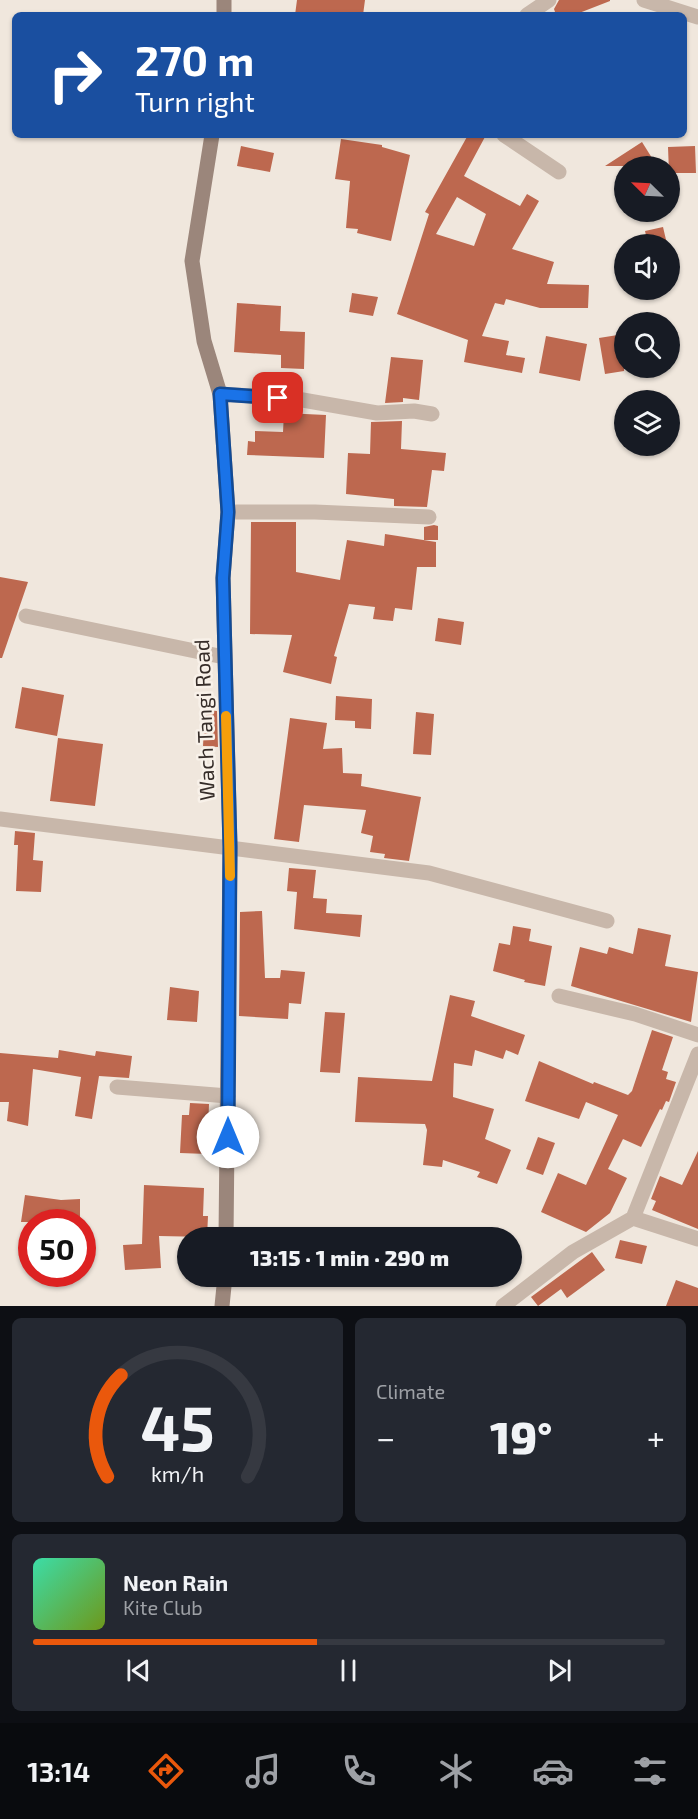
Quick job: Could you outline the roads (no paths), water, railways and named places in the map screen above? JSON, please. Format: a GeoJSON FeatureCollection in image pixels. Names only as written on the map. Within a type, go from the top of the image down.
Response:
{"type":"FeatureCollection","features":[{"type":"Feature","properties":{"kind":"main road","name":"Wach Tangi Road"},"geometry":{"type":"LineString","coordinates":[[212,138],[192,261],[204,341],[220,394],[228,512],[223,578],[230,847],[226,1227]]}},
{"type":"Feature","properties":{"kind":"main road"},"geometry":{"type":"LineString","coordinates":[[222,1306],[224,1287]]}},
{"type":"Feature","properties":{"kind":"street"},"geometry":{"type":"LineString","coordinates":[[531,12],[549,0]]}},
{"type":"Feature","properties":{"kind":"street"},"geometry":{"type":"LineString","coordinates":[[644,0],[682,12]]}},
{"type":"Feature","properties":{"kind":"street"},"geometry":{"type":"LineString","coordinates":[[508,138],[559,172]]}},
{"type":"Feature","properties":{"kind":"street"},"geometry":{"type":"LineString","coordinates":[[220,394],[297,399],[377,413],[414,411],[432,414]]}},
{"type":"Feature","properties":{"kind":"street"},"geometry":{"type":"LineString","coordinates":[[228,512],[315,512],[429,517]]}},
{"type":"Feature","properties":{"kind":"street"},"geometry":{"type":"LineString","coordinates":[[26,616],[224,657]]}},
{"type":"Feature","properties":{"kind":"street"},"geometry":{"type":"LineString","coordinates":[[0,819],[429,873],[607,921]]}},
{"type":"Feature","properties":{"kind":"street"},"geometry":{"type":"LineString","coordinates":[[559,996],[635,1014],[698,1035]]}},
{"type":"Feature","properties":{"kind":"street"},"geometry":{"type":"LineString","coordinates":[[503,1306],[573,1252],[633,1218],[698,1054]]}},
{"type":"Feature","properties":{"kind":"street"},"geometry":{"type":"LineString","coordinates":[[117,1087],[228,1096]]}},
{"type":"Feature","properties":{"kind":"street"},"geometry":{"type":"LineString","coordinates":[[633,1218],[698,1239]]}}]}
